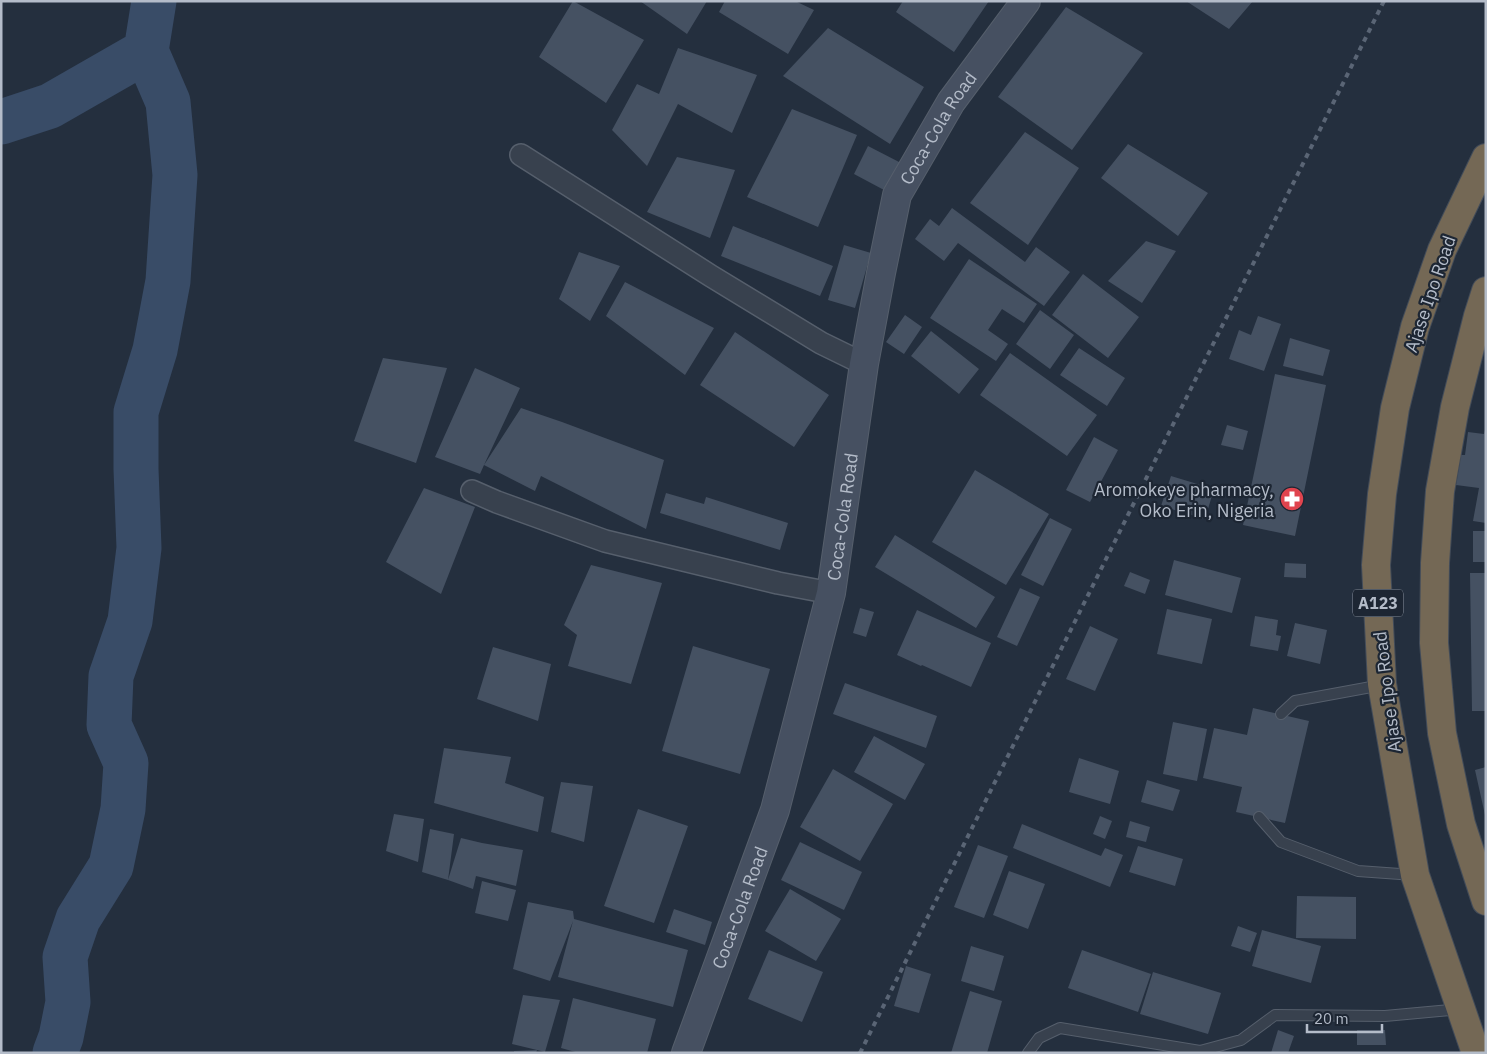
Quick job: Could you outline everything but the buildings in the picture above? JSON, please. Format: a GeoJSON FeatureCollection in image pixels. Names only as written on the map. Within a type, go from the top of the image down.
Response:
{"type":"FeatureCollection","features":[{"type":"Feature","properties":{"kind":"highway","name":"Ajase Ipo Road"},"geometry":{"type":"LineString","coordinates":[[1476,1053],[1462,1008],[1414,875],[1382,684],[1376,565],[1382,494],[1395,408],[1415,327],[1442,250],[1486,158]]}},
{"type":"Feature","properties":{"kind":"highway"},"geometry":{"type":"LineString","coordinates":[[1486,292],[1455,407],[1440,491],[1435,563],[1434,643],[1442,733],[1461,824],[1486,901]]}},
{"type":"Feature","properties":{"kind":"street","name":"Coca-Cola Road"},"geometry":{"type":"LineString","coordinates":[[686,1053],[775,810],[831,593],[864,364],[880,273],[897,195],[951,102],[1026,1]]}},
{"type":"Feature","properties":{"kind":"street"},"geometry":{"type":"LineString","coordinates":[[521,155],[711,276],[813,338],[864,364]]}},
{"type":"Feature","properties":{"kind":"street"},"geometry":{"type":"LineString","coordinates":[[472,491],[605,541],[831,593]]}},
{"type":"Feature","properties":{"kind":"lane"},"geometry":{"type":"LineString","coordinates":[[1282,714],[1295,701],[1382,684]]}},
{"type":"Feature","properties":{"kind":"lane"},"geometry":{"type":"LineString","coordinates":[[1259,817],[1281,842],[1358,870],[1414,875]]}},
{"type":"Feature","properties":{"kind":"lane"},"geometry":{"type":"LineString","coordinates":[[1028,1053],[1039,1038],[1060,1028],[1200,1051],[1240,1040],[1275,1016],[1385,1016],[1462,1008]]}},
{"type":"Feature","properties":{"kind":"waterway"},"geometry":{"type":"LineString","coordinates":[[55,1053],[61,1037],[68,1002],[65,957],[78,919],[111,866],[123,809],[126,763],[109,725],[111,676],[130,621],[139,548],[136,412],[155,350],[168,281],[175,175],[168,102],[146,51],[154,1]]}},
{"type":"Feature","properties":{"kind":"waterway"},"geometry":{"type":"LineString","coordinates":[[1,122],[50,106],[146,51]]}},
{"type":"Feature","properties":{"kind":"railway"},"geometry":{"type":"LineString","coordinates":[[860,1053],[1384,1]]}},
{"type":"Feature","properties":{"kind":"place","name":"Aromokeye pharmacy, Oko Erin, Nigeria"},"geometry":{"type":"Point","coordinates":[1292,499]}}]}
